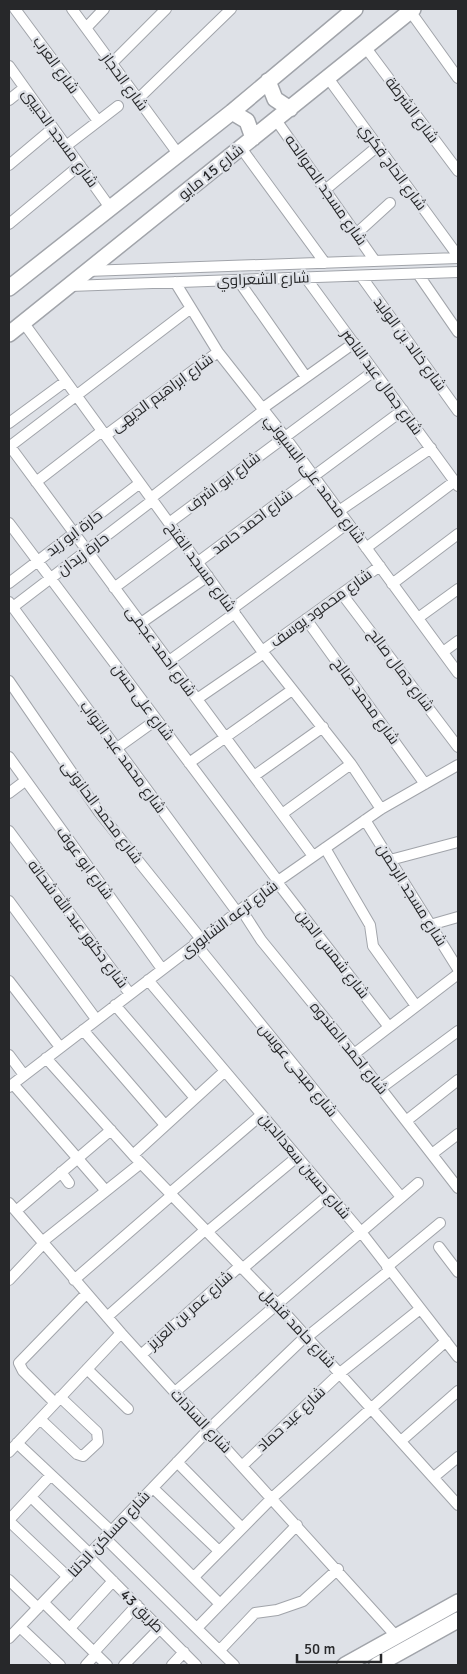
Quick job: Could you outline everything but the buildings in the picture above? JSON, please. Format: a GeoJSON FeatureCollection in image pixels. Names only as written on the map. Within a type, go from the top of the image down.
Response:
{"type":"FeatureCollection","features":[{"type":"Feature","properties":{"kind":"main road"},"geometry":{"type":"LineString","coordinates":[[9,288],[179,155],[355,9]]}},
{"type":"Feature","properties":{"kind":"main road","name":"شارع 15 مايو"},"geometry":{"type":"LineString","coordinates":[[9,334],[411,10]]}},
{"type":"Feature","properties":{"kind":"main road"},"geometry":{"type":"LineString","coordinates":[[268,81],[274,99],[290,109]]}},
{"type":"Feature","properties":{"kind":"main road"},"geometry":{"type":"LineString","coordinates":[[232,112],[247,121],[247,143]]}},
{"type":"Feature","properties":{"kind":"main road"},"geometry":{"type":"LineString","coordinates":[[345,1665],[458,1602]]}},
{"type":"Feature","properties":{"kind":"main road"},"geometry":{"type":"LineString","coordinates":[[377,1665],[458,1620]]}},
{"type":"Feature","properties":{"kind":"street","name":"شارع العرب"},"geometry":{"type":"LineString","coordinates":[[15,9],[98,121]]}},
{"type":"Feature","properties":{"kind":"street","name":"شارع الحجاز"},"geometry":{"type":"LineString","coordinates":[[72,9],[179,155]]}},
{"type":"Feature","properties":{"kind":"street"},"geometry":{"type":"LineString","coordinates":[[86,28],[104,9]]}},
{"type":"Feature","properties":{"kind":"street"},"geometry":{"type":"LineString","coordinates":[[112,63],[166,9]]}},
{"type":"Feature","properties":{"kind":"street"},"geometry":{"type":"LineString","coordinates":[[138,99],[231,9]]}},
{"type":"Feature","properties":{"kind":"street"},"geometry":{"type":"LineString","coordinates":[[411,10],[458,78]]}},
{"type":"Feature","properties":{"kind":"street","name":"شارع الشرطة"},"geometry":{"type":"LineString","coordinates":[[366,48],[458,172]]}},
{"type":"Feature","properties":{"kind":"street","name":"شارع مسجد الحبيبى"},"geometry":{"type":"LineString","coordinates":[[9,66],[110,209]]}},
{"type":"Feature","properties":{"kind":"street","name":"شارع الحاج فكري"},"geometry":{"type":"LineString","coordinates":[[328,78],[458,257]]}},
{"type":"Feature","properties":{"kind":"street"},"geometry":{"type":"LineString","coordinates":[[9,100],[24,88]]}},
{"type":"Feature","properties":{"kind":"street"},"geometry":{"type":"LineString","coordinates":[[66,146],[118,106]]}},
{"type":"Feature","properties":{"kind":"street","name":"شارع مسجد الصوالحه"},"geometry":{"type":"LineString","coordinates":[[276,120],[375,261]]}},
{"type":"Feature","properties":{"kind":"street"},"geometry":{"type":"LineString","coordinates":[[9,166],[53,128]]}},
{"type":"Feature","properties":{"kind":"street"},"geometry":{"type":"LineString","coordinates":[[247,143],[325,263]]}},
{"type":"Feature","properties":{"kind":"street"},"geometry":{"type":"LineString","coordinates":[[325,190],[378,146]]}},
{"type":"Feature","properties":{"kind":"street"},"geometry":{"type":"LineString","coordinates":[[9,224],[80,165]]}},
{"type":"Feature","properties":{"kind":"street"},"geometry":{"type":"LineString","coordinates":[[356,234],[390,203]]}},
{"type":"Feature","properties":{"kind":"street","name":"شارع الشعراوي"},"geometry":{"type":"LineString","coordinates":[[87,271],[458,257]]}},
{"type":"Feature","properties":{"kind":"street","name":"شارع الشعراوي"},"geometry":{"type":"LineString","coordinates":[[69,286],[458,272]]}},
{"type":"Feature","properties":{"kind":"street"},"geometry":{"type":"LineString","coordinates":[[418,274],[458,332]]}},
{"type":"Feature","properties":{"kind":"street","name":"شارع خالد بن الوليد"},"geometry":{"type":"LineString","coordinates":[[361,276],[458,411]]}},
{"type":"Feature","properties":{"kind":"street","name":"شارع جمال عبد الناصر"},"geometry":{"type":"LineString","coordinates":[[306,278],[457,483]]}},
{"type":"Feature","properties":{"kind":"street"},"geometry":{"type":"LineString","coordinates":[[238,280],[306,377]]}},
{"type":"Feature","properties":{"kind":"street","name":"شارع محمد على البسيوني"},"geometry":{"type":"LineString","coordinates":[[175,282],[218,352],[285,436],[458,673]]}},
{"type":"Feature","properties":{"kind":"street"},"geometry":{"type":"LineString","coordinates":[[9,446],[191,308]]}},
{"type":"Feature","properties":{"kind":"street","name":"شارع مسجد الفتح"},"geometry":{"type":"LineString","coordinates":[[23,322],[263,652],[351,764],[381,809]]}},
{"type":"Feature","properties":{"kind":"street","name":"حارة زيدان"},"geometry":{"type":"LineString","coordinates":[[11,604],[50,579],[263,409],[354,343]]}},
{"type":"Feature","properties":{"kind":"street","name":"شارع ابراهيم الديهى"},"geometry":{"type":"LineString","coordinates":[[36,482],[218,352]]}},
{"type":"Feature","properties":{"kind":"street","name":"شارع ابو اشرف"},"geometry":{"type":"LineString","coordinates":[[169,523],[374,371]]}},
{"type":"Feature","properties":{"kind":"street"},"geometry":{"type":"LineString","coordinates":[[9,423],[66,381]]}},
{"type":"Feature","properties":{"kind":"street","name":"شارع احمد حامد"},"geometry":{"type":"LineString","coordinates":[[198,562],[403,410]]}},
{"type":"Feature","properties":{"kind":"street","name":"شارع احمد عجمى"},"geometry":{"type":"LineString","coordinates":[[9,446],[313,856]]}},
{"type":"Feature","properties":{"kind":"street"},"geometry":{"type":"LineString","coordinates":[[339,511],[431,448]]}},
{"type":"Feature","properties":{"kind":"street","name":"حارة ابو زيد"},"geometry":{"type":"LineString","coordinates":[[9,583],[140,482]]}},
{"type":"Feature","properties":{"kind":"street"},"geometry":{"type":"LineString","coordinates":[[366,548],[457,483]]}},
{"type":"Feature","properties":{"kind":"street","name":"شارع على حسن"},"geometry":{"type":"LineString","coordinates":[[9,523],[277,882]]}},
{"type":"Feature","properties":{"kind":"street"},"geometry":{"type":"LineString","coordinates":[[169,661],[348,523]]}},
{"type":"Feature","properties":{"kind":"street"},"geometry":{"type":"LineString","coordinates":[[392,584],[458,534]]}},
{"type":"Feature","properties":{"kind":"street"},"geometry":{"type":"LineString","coordinates":[[114,588],[180,538]]}},
{"type":"Feature","properties":{"kind":"street","name":"شارع محمود يوسف"},"geometry":{"type":"LineString","coordinates":[[197,699],[380,566]]}},
{"type":"Feature","properties":{"kind":"street"},"geometry":{"type":"LineString","coordinates":[[141,623],[208,576]]}},
{"type":"Feature","properties":{"kind":"street"},"geometry":{"type":"LineString","coordinates":[[418,618],[458,588]]}},
{"type":"Feature","properties":{"kind":"street","name":"شارع جمال صالح"},"geometry":{"type":"LineString","coordinates":[[342,594],[458,747]]}},
{"type":"Feature","properties":{"kind":"street","name":"شارع محمد عبد التواب"},"geometry":{"type":"LineString","coordinates":[[11,604],[239,910]]}},
{"type":"Feature","properties":{"kind":"street","name":"شارع محمد صالح"},"geometry":{"type":"LineString","coordinates":[[306,619],[425,784]]}},
{"type":"Feature","properties":{"kind":"street"},"geometry":{"type":"LineString","coordinates":[[443,652],[458,641]]}},
{"type":"Feature","properties":{"kind":"street","name":"شارع محمد الحانونى"},"geometry":{"type":"LineString","coordinates":[[9,680],[99,812],[198,941]]}},
{"type":"Feature","properties":{"kind":"street"},"geometry":{"type":"LineString","coordinates":[[189,763],[292,690]]}},
{"type":"Feature","properties":{"kind":"street"},"geometry":{"type":"LineString","coordinates":[[117,748],[156,720]]}},
{"type":"Feature","properties":{"kind":"street"},"geometry":{"type":"LineString","coordinates":[[254,776],[323,727]]}},
{"type":"Feature","properties":{"kind":"street","name":"شارع ابو عوف"},"geometry":{"type":"LineString","coordinates":[[9,757],[162,969]]}},
{"type":"Feature","properties":{"kind":"street"},"geometry":{"type":"LineString","coordinates":[[282,814],[351,764]]}},
{"type":"Feature","properties":{"kind":"street","name":"شارع ترعه الشابورى"},"geometry":{"type":"LineString","coordinates":[[11,1085],[198,941],[313,856],[381,809],[458,765]]}},
{"type":"Feature","properties":{"kind":"street"},"geometry":{"type":"LineString","coordinates":[[9,793],[25,780]]}},
{"type":"Feature","properties":{"kind":"street","name":"شارع مسجد الرحمن"},"geometry":{"type":"LineString","coordinates":[[365,820],[458,969]]}},
{"type":"Feature","properties":{"kind":"street","name":"شارع دكتور عبد الله شحاته"},"geometry":{"type":"LineString","coordinates":[[9,831],[130,994]]}},
{"type":"Feature","properties":{"kind":"street"},"geometry":{"type":"LineString","coordinates":[[390,860],[458,842]]}},
{"type":"Feature","properties":{"kind":"street"},"geometry":{"type":"LineString","coordinates":[[325,848],[370,925],[373,946],[416,1006]]}},
{"type":"Feature","properties":{"kind":"street","name":"شارع شمس الدين"},"geometry":{"type":"LineString","coordinates":[[277,882],[389,1027]]}},
{"type":"Feature","properties":{"kind":"street"},"geometry":{"type":"LineString","coordinates":[[9,901],[96,1019]]}},
{"type":"Feature","properties":{"kind":"street","name":"شارع احمد المندوه"},"geometry":{"type":"LineString","coordinates":[[239,910],[458,1187]]}},
{"type":"Feature","properties":{"kind":"street"},"geometry":{"type":"LineString","coordinates":[[430,925],[458,917]]}},
{"type":"Feature","properties":{"kind":"street","name":"شارع صبحى عويس"},"geometry":{"type":"LineString","coordinates":[[198,941],[401,1197]]}},
{"type":"Feature","properties":{"kind":"street"},"geometry":{"type":"LineString","coordinates":[[354,1054],[416,1006],[458,969]]}},
{"type":"Feature","properties":{"kind":"street"},"geometry":{"type":"LineString","coordinates":[[9,980],[60,1047]]}},
{"type":"Feature","properties":{"kind":"street","name":"شارع حسين سعدالدين"},"geometry":{"type":"LineString","coordinates":[[148,980],[361,1232],[458,1357]]}},
{"type":"Feature","properties":{"kind":"street"},"geometry":{"type":"LineString","coordinates":[[116,1005],[195,1098]]}},
{"type":"Feature","properties":{"kind":"street"},"geometry":{"type":"LineString","coordinates":[[83,1030],[165,1126]]}},
{"type":"Feature","properties":{"kind":"street"},"geometry":{"type":"LineString","coordinates":[[381,1088],[458,1031]]}},
{"type":"Feature","properties":{"kind":"street"},"geometry":{"type":"LineString","coordinates":[[9,1055],[24,1075]]}},
{"type":"Feature","properties":{"kind":"street","name":"شارع حامد قنديل"},"geometry":{"type":"LineString","coordinates":[[46,1058],[133,1155],[278,1304],[458,1505]]}},
{"type":"Feature","properties":{"kind":"street"},"geometry":{"type":"LineString","coordinates":[[133,1155],[225,1071]]}},
{"type":"Feature","properties":{"kind":"street"},"geometry":{"type":"LineString","coordinates":[[406,1121],[458,1080]]}},
{"type":"Feature","properties":{"kind":"street"},"geometry":{"type":"LineString","coordinates":[[11,1085],[106,1191]]}},
{"type":"Feature","properties":{"kind":"street"},"geometry":{"type":"LineString","coordinates":[[74,1280],[262,1114]]}},
{"type":"Feature","properties":{"kind":"street"},"geometry":{"type":"LineString","coordinates":[[16,1211],[111,1130]]}},
{"type":"Feature","properties":{"kind":"street"},"geometry":{"type":"LineString","coordinates":[[432,1154],[458,1134]]}},
{"type":"Feature","properties":{"kind":"street"},"geometry":{"type":"LineString","coordinates":[[107,1317],[206,1231],[297,1157]]}},
{"type":"Feature","properties":{"kind":"street"},"geometry":{"type":"LineString","coordinates":[[9,1280],[42,1243],[141,1163]]}},
{"type":"Feature","properties":{"kind":"street"},"geometry":{"type":"LineString","coordinates":[[61,1172],[69,1183]]}},
{"type":"Feature","properties":{"kind":"street"},"geometry":{"type":"LineString","coordinates":[[175,1392],[418,1183]]}},
{"type":"Feature","properties":{"kind":"street","name":"شارع عمر بن العزيز"},"geometry":{"type":"LineString","coordinates":[[141,1355],[241,1267],[329,1194]]}},
{"type":"Feature","properties":{"kind":"street","name":"شارع السادات"},"geometry":{"type":"LineString","coordinates":[[9,1203],[86,1294],[338,1569],[396,1636]]}},
{"type":"Feature","properties":{"kind":"street","name":"شارع مساكن الدلتا"},"geometry":{"type":"LineString","coordinates":[[9,1638],[209,1429],[306,1336],[388,1269],[440,1223]]}},
{"type":"Feature","properties":{"kind":"street"},"geometry":{"type":"LineString","coordinates":[[439,1247],[458,1272]]}},
{"type":"Feature","properties":{"kind":"street"},"geometry":{"type":"LineString","coordinates":[[40,1419],[74,1451],[83,1456],[88,1454],[98,1442],[93,1428],[20,1367],[22,1358],[86,1294]]}},
{"type":"Feature","properties":{"kind":"street","name":"شارع عيد حماد"},"geometry":{"type":"LineString","coordinates":[[242,1466],[340,1373],[420,1309]]}},
{"type":"Feature","properties":{"kind":"street"},"geometry":{"type":"LineString","coordinates":[[9,1452],[121,1333]]}},
{"type":"Feature","properties":{"kind":"street"},"geometry":{"type":"LineString","coordinates":[[194,1577],[272,1498],[446,1341]]}},
{"type":"Feature","properties":{"kind":"street"},"geometry":{"type":"LineString","coordinates":[[87,1369],[128,1410]]}},
{"type":"Feature","properties":{"kind":"street"},"geometry":{"type":"LineString","coordinates":[[401,1441],[458,1392]]}},
{"type":"Feature","properties":{"kind":"street"},"geometry":{"type":"LineString","coordinates":[[17,1444],[51,1475],[234,1665]]}},
{"type":"Feature","properties":{"kind":"street"},"geometry":{"type":"LineString","coordinates":[[434,1477],[458,1457]]}},
{"type":"Feature","properties":{"kind":"street"},"geometry":{"type":"LineString","coordinates":[[177,1462],[242,1528]]}},
{"type":"Feature","properties":{"kind":"street"},"geometry":{"type":"LineString","coordinates":[[51,1475],[9,1520],[68,1577]]}},
{"type":"Feature","properties":{"kind":"street"},"geometry":{"type":"LineString","coordinates":[[153,1488],[220,1551]]}},
{"type":"Feature","properties":{"kind":"street","name":"طريق 43"},"geometry":{"type":"LineString","coordinates":[[30,1497],[196,1665]]}},
{"type":"Feature","properties":{"kind":"street"},"geometry":{"type":"LineString","coordinates":[[129,1513],[220,1604]]}},
{"type":"Feature","properties":{"kind":"street"},"geometry":{"type":"LineString","coordinates":[[197,1628],[297,1525]]}},
{"type":"Feature","properties":{"kind":"street"},"geometry":{"type":"LineString","coordinates":[[220,1650],[256,1612],[276,1610],[303,1601],[338,1569]]}},
{"type":"Feature","properties":{"kind":"street"},"geometry":{"type":"LineString","coordinates":[[9,1580],[70,1628],[107,1665]]}},
{"type":"Feature","properties":{"kind":"street"},"geometry":{"type":"LineString","coordinates":[[70,1628],[113,1582]]}},
{"type":"Feature","properties":{"kind":"street"},"geometry":{"type":"LineString","coordinates":[[86,1665],[137,1605]]}},
{"type":"Feature","properties":{"kind":"street"},"geometry":{"type":"LineString","coordinates":[[20,1627],[60,1665]]}},
{"type":"Feature","properties":{"kind":"street"},"geometry":{"type":"LineString","coordinates":[[124,1665],[160,1628]]}},
{"type":"Feature","properties":{"kind":"street"},"geometry":{"type":"LineString","coordinates":[[172,1665],[184,1652]]}}]}
